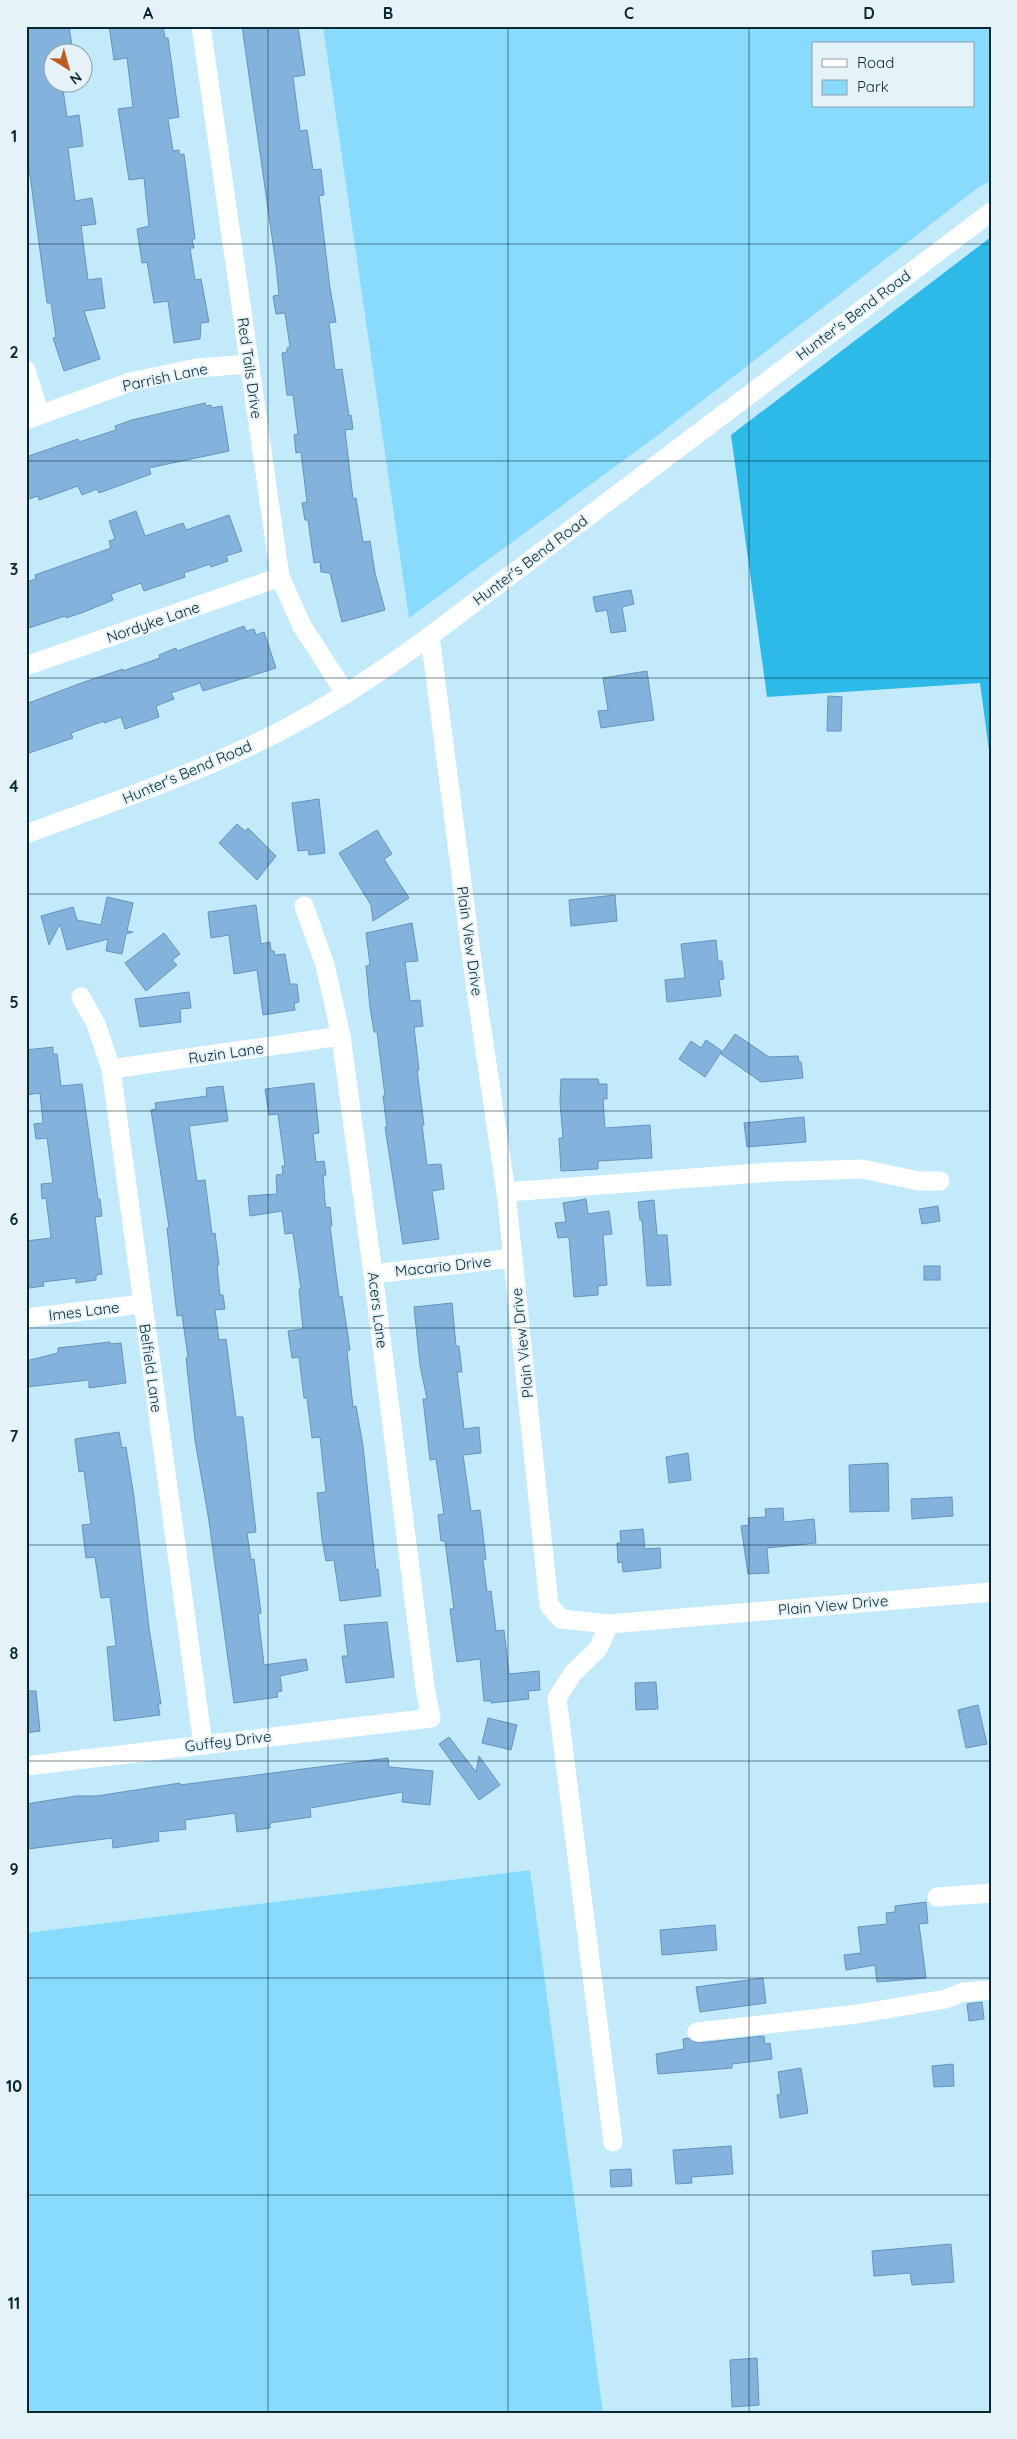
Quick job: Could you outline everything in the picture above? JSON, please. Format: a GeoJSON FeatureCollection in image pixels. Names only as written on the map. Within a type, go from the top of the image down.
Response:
{"type":"FeatureCollection","features":[{"type":"Feature","properties":{"kind":"street","name":"Red Tails Drive"},"geometry":{"type":"LineString","coordinates":[[202,26],[280,578],[302,626],[346,694]]}},
{"type":"Feature","properties":{"kind":"street","name":"Hunter's Bend Road"},"geometry":{"type":"LineString","coordinates":[[26,834],[143,791],[225,758],[290,726],[346,694],[430,636],[991,212]]}},
{"type":"Feature","properties":{"kind":"street","name":"Parrish Lane"},"geometry":{"type":"LineString","coordinates":[[33,418],[130,382],[197,368],[249,364]]}},
{"type":"Feature","properties":{"kind":"street"},"geometry":{"type":"LineString","coordinates":[[26,370],[33,418]]}},
{"type":"Feature","properties":{"kind":"street","name":"Nordyke Lane"},"geometry":{"type":"LineString","coordinates":[[26,666],[280,578]]}},
{"type":"Feature","properties":{"kind":"street","name":"Plain View Drive"},"geometry":{"type":"LineString","coordinates":[[430,636],[475,983],[506,1192],[550,1605],[561,1619],[609,1624],[991,1592]]}},
{"type":"Feature","properties":{"kind":"street","name":"Acers Lane"},"geometry":{"type":"LineString","coordinates":[[304,906],[325,965],[341,1036],[373,1274],[424,1688],[431,1718]]}},
{"type":"Feature","properties":{"kind":"street","name":"Belfield Lane"},"geometry":{"type":"LineString","coordinates":[[81,998],[96,1024],[111,1069],[203,1744]]}},
{"type":"Feature","properties":{"kind":"street","name":"Ruzin Lane"},"geometry":{"type":"LineString","coordinates":[[111,1069],[341,1036]]}},
{"type":"Feature","properties":{"kind":"street"},"geometry":{"type":"LineString","coordinates":[[506,1192],[772,1172],[862,1168],[919,1181],[940,1181]]}},
{"type":"Feature","properties":{"kind":"street","name":"Macario Drive"},"geometry":{"type":"LineString","coordinates":[[373,1274],[513,1258]]}},
{"type":"Feature","properties":{"kind":"street","name":"Imes Lane"},"geometry":{"type":"LineString","coordinates":[[26,1318],[142,1304]]}},
{"type":"Feature","properties":{"kind":"street"},"geometry":{"type":"LineString","coordinates":[[609,1624],[598,1649],[573,1673],[557,1698],[613,2142]]}},
{"type":"Feature","properties":{"kind":"street","name":"Guffey Drive"},"geometry":{"type":"LineString","coordinates":[[26,1766],[431,1718]]}},
{"type":"Feature","properties":{"kind":"street"},"geometry":{"type":"LineString","coordinates":[[937,1897],[991,1893]]}},
{"type":"Feature","properties":{"kind":"street"},"geometry":{"type":"LineString","coordinates":[[697,2032],[857,2014],[946,1999],[963,1992],[991,1990]]}},
{"type":"Feature","properties":{"kind":"green space"},"geometry":{"type":"Polygon","coordinates":[[[323,26],[991,26],[991,181],[979,187],[654,438],[409,618],[323,26]]]}},
{"type":"Feature","properties":{"kind":"green space"},"geometry":{"type":"Polygon","coordinates":[[[530,1870],[603,2413],[26,2413],[26,1933],[530,1870]]]}},
{"type":"Feature","properties":{"kind":"shaded area"},"geometry":{"type":"Polygon","coordinates":[[[991,237],[991,765],[980,683],[767,697],[731,435],[991,237]]]}},
{"type":"Feature","properties":{"kind":"building"},"geometry":{"type":"Polygon","coordinates":[[[26,26],[69,26],[71,42],[42,42],[42,92],[63,92],[67,117],[79,115],[83,146],[68,148],[75,201],[92,198],[96,224],[81,226],[88,280],[101,278],[105,308],[84,311],[100,359],[64,371],[53,338],[56,337],[51,303],[47,303],[26,145],[26,26]]]}},
{"type":"Feature","properties":{"kind":"building"},"geometry":{"type":"Polygon","coordinates":[[[109,26],[163,26],[165,38],[168,38],[179,117],[168,119],[173,151],[179,150],[180,155],[184,154],[195,239],[192,239],[194,248],[190,248],[195,280],[201,279],[209,322],[201,323],[200,339],[174,343],[168,301],[154,303],[147,262],[142,263],[137,229],[149,226],[144,178],[129,180],[118,109],[133,107],[127,58],[114,60],[109,26]]]}},
{"type":"Feature","properties":{"kind":"building"},"geometry":{"type":"Polygon","coordinates":[[[242,26],[298,26],[305,75],[293,77],[300,131],[307,130],[313,170],[321,169],[324,195],[319,196],[336,322],[329,323],[335,370],[342,369],[349,416],[351,415],[353,429],[345,430],[353,499],[356,498],[363,542],[370,541],[375,573],[385,610],[342,622],[330,573],[321,572],[320,562],[314,563],[308,520],[305,520],[302,503],[307,502],[301,452],[296,453],[294,435],[298,434],[293,395],[287,395],[282,353],[287,352],[287,348],[290,347],[285,313],[276,314],[273,296],[279,295],[276,265],[242,26]]]}},
{"type":"Feature","properties":{"kind":"building"},"geometry":{"type":"Polygon","coordinates":[[[205,403],[206,406],[211,405],[211,408],[222,406],[229,451],[149,468],[151,474],[99,493],[97,489],[82,495],[78,486],[39,500],[38,496],[26,500],[26,457],[78,439],[79,442],[116,430],[115,426],[132,420],[205,403]]]}},
{"type":"Feature","properties":{"kind":"building"},"geometry":{"type":"Polygon","coordinates":[[[136,511],[145,536],[183,523],[186,530],[229,515],[242,551],[226,556],[228,561],[211,567],[210,564],[184,573],[185,577],[144,591],[141,583],[111,594],[113,600],[84,612],[66,618],[65,616],[26,629],[26,582],[36,579],[35,575],[111,548],[109,541],[115,539],[109,521],[136,511]]]}},
{"type":"Feature","properties":{"kind":"building"},"geometry":{"type":"Polygon","coordinates":[[[631,590],[634,604],[622,607],[626,631],[611,633],[607,610],[596,612],[593,597],[631,590]]]}},
{"type":"Feature","properties":{"kind":"building"},"geometry":{"type":"Polygon","coordinates":[[[244,626],[246,631],[254,629],[256,635],[264,632],[276,668],[203,691],[200,683],[171,693],[174,699],[156,706],[159,717],[125,729],[121,717],[104,723],[104,721],[71,733],[73,738],[26,754],[26,704],[84,682],[160,658],[159,655],[176,648],[177,651],[244,626]]]}},
{"type":"Feature","properties":{"kind":"building"},"geometry":{"type":"Polygon","coordinates":[[[647,671],[654,720],[601,728],[598,711],[608,710],[603,678],[647,671]]]}},
{"type":"Feature","properties":{"kind":"building"},"geometry":{"type":"Polygon","coordinates":[[[828,696],[842,697],[841,731],[827,731],[828,696]]]}},
{"type":"Feature","properties":{"kind":"building"},"geometry":{"type":"Polygon","coordinates":[[[319,799],[325,853],[309,855],[308,850],[298,851],[292,803],[319,799]]]}},
{"type":"Feature","properties":{"kind":"building"},"geometry":{"type":"Polygon","coordinates":[[[237,824],[245,831],[248,828],[276,856],[257,880],[219,843],[237,824]]]}},
{"type":"Feature","properties":{"kind":"building"},"geometry":{"type":"Polygon","coordinates":[[[377,830],[392,854],[384,859],[409,898],[373,921],[371,905],[339,853],[377,830]]]}},
{"type":"Feature","properties":{"kind":"building"},"geometry":{"type":"Polygon","coordinates":[[[615,895],[617,921],[571,926],[569,900],[615,895]]]}},
{"type":"Feature","properties":{"kind":"building"},"geometry":{"type":"Polygon","coordinates":[[[107,897],[133,903],[127,931],[133,932],[126,934],[122,954],[106,951],[108,939],[67,950],[60,924],[49,945],[41,916],[73,907],[77,920],[101,925],[107,897]]]}},
{"type":"Feature","properties":{"kind":"building"},"geometry":{"type":"Polygon","coordinates":[[[256,905],[261,944],[270,942],[271,951],[274,951],[275,955],[285,954],[290,984],[297,984],[299,1002],[294,1003],[295,1010],[263,1015],[257,970],[234,974],[229,935],[211,938],[208,912],[256,905]]]}},
{"type":"Feature","properties":{"kind":"building"},"geometry":{"type":"Polygon","coordinates":[[[412,923],[418,961],[405,962],[410,1001],[420,1000],[423,1026],[414,1027],[424,1125],[422,1125],[427,1165],[441,1164],[444,1189],[432,1191],[439,1239],[403,1244],[385,1127],[387,1127],[383,1096],[385,1096],[377,1032],[374,1032],[370,1007],[366,966],[370,965],[366,933],[412,923]]]}},
{"type":"Feature","properties":{"kind":"building"},"geometry":{"type":"Polygon","coordinates":[[[164,933],[180,954],[172,960],[177,965],[146,991],[125,963],[164,933]]]}},
{"type":"Feature","properties":{"kind":"building"},"geometry":{"type":"Polygon","coordinates":[[[716,940],[718,961],[722,961],[724,979],[719,980],[721,996],[667,1002],[665,980],[685,978],[681,944],[716,940]]]}},
{"type":"Feature","properties":{"kind":"building"},"geometry":{"type":"Polygon","coordinates":[[[189,992],[191,1008],[180,1009],[181,1022],[140,1027],[135,999],[189,992]]]}},
{"type":"Feature","properties":{"kind":"building"},"geometry":{"type":"Polygon","coordinates":[[[735,1034],[769,1057],[798,1056],[799,1062],[801,1062],[803,1078],[761,1082],[721,1054],[735,1034]]]}},
{"type":"Feature","properties":{"kind":"building"},"geometry":{"type":"Polygon","coordinates":[[[706,1040],[722,1051],[705,1077],[679,1059],[691,1041],[701,1048],[706,1040]]]}},
{"type":"Feature","properties":{"kind":"building"},"geometry":{"type":"Polygon","coordinates":[[[53,1047],[53,1054],[57,1054],[61,1086],[82,1084],[102,1216],[95,1217],[102,1274],[96,1275],[96,1280],[76,1283],[76,1278],[43,1282],[44,1286],[29,1288],[26,1241],[51,1238],[46,1198],[42,1199],[41,1184],[53,1183],[47,1138],[36,1139],[34,1124],[43,1123],[40,1093],[26,1095],[26,1050],[53,1047]]]}},
{"type":"Feature","properties":{"kind":"building"},"geometry":{"type":"Polygon","coordinates":[[[561,1079],[598,1079],[599,1084],[607,1084],[607,1099],[603,1099],[605,1128],[650,1125],[652,1158],[598,1161],[598,1169],[561,1171],[559,1138],[563,1138],[560,1102],[561,1079]]]}},
{"type":"Feature","properties":{"kind":"building"},"geometry":{"type":"Polygon","coordinates":[[[314,1083],[319,1133],[313,1134],[316,1162],[324,1161],[326,1175],[323,1175],[325,1202],[326,1208],[330,1207],[332,1226],[330,1226],[339,1297],[342,1296],[350,1350],[347,1351],[353,1407],[356,1406],[363,1446],[376,1570],[378,1569],[381,1596],[340,1601],[334,1560],[326,1561],[322,1539],[317,1493],[326,1492],[320,1437],[312,1438],[307,1398],[304,1398],[299,1357],[292,1358],[288,1331],[303,1329],[299,1289],[301,1289],[293,1233],[285,1234],[282,1211],[250,1216],[248,1196],[277,1194],[276,1175],[283,1174],[282,1166],[285,1166],[278,1114],[269,1115],[265,1089],[314,1083]]]}},
{"type":"Feature","properties":{"kind":"building"},"geometry":{"type":"Polygon","coordinates":[[[223,1086],[228,1121],[189,1126],[197,1181],[205,1180],[212,1234],[215,1233],[220,1295],[223,1295],[225,1309],[215,1310],[219,1340],[226,1339],[236,1417],[243,1417],[256,1532],[247,1533],[251,1560],[254,1559],[261,1613],[258,1614],[264,1665],[306,1659],[308,1670],[280,1676],[282,1691],[277,1692],[278,1697],[234,1703],[209,1521],[195,1440],[186,1358],[188,1357],[182,1315],[177,1316],[167,1228],[169,1227],[151,1110],[156,1109],[155,1103],[207,1096],[206,1088],[223,1086]]]}},
{"type":"Feature","properties":{"kind":"building"},"geometry":{"type":"Polygon","coordinates":[[[804,1117],[806,1142],[747,1147],[744,1123],[804,1117]]]}},
{"type":"Feature","properties":{"kind":"building"},"geometry":{"type":"Polygon","coordinates":[[[586,1199],[588,1214],[609,1211],[612,1234],[603,1235],[607,1285],[598,1286],[598,1295],[574,1297],[569,1237],[558,1238],[555,1223],[566,1222],[563,1203],[586,1199]]]}},
{"type":"Feature","properties":{"kind":"building"},"geometry":{"type":"Polygon","coordinates":[[[654,1200],[657,1235],[667,1235],[671,1285],[647,1286],[642,1220],[640,1220],[638,1202],[654,1200]]]}},
{"type":"Feature","properties":{"kind":"building"},"geometry":{"type":"Polygon","coordinates":[[[938,1206],[940,1221],[922,1224],[919,1209],[938,1206]]]}},
{"type":"Feature","properties":{"kind":"building"},"geometry":{"type":"Polygon","coordinates":[[[924,1266],[940,1266],[940,1280],[924,1280],[924,1266]]]}},
{"type":"Feature","properties":{"kind":"building"},"geometry":{"type":"Polygon","coordinates":[[[452,1303],[456,1346],[459,1346],[462,1372],[457,1372],[464,1429],[479,1427],[481,1453],[463,1455],[471,1511],[480,1510],[486,1559],[483,1560],[487,1592],[491,1591],[496,1631],[504,1630],[509,1674],[539,1671],[540,1690],[528,1691],[529,1699],[491,1703],[492,1701],[484,1701],[480,1659],[457,1662],[450,1609],[454,1609],[445,1541],[441,1541],[438,1515],[444,1514],[436,1459],[430,1460],[423,1399],[427,1399],[420,1365],[414,1307],[452,1303]]]}},
{"type":"Feature","properties":{"kind":"building"},"geometry":{"type":"Polygon","coordinates":[[[110,1342],[110,1344],[121,1343],[126,1383],[89,1388],[89,1380],[26,1387],[26,1361],[58,1353],[58,1348],[110,1342]]]}},
{"type":"Feature","properties":{"kind":"building"},"geometry":{"type":"Polygon","coordinates":[[[119,1432],[122,1448],[126,1447],[134,1497],[149,1628],[161,1704],[158,1704],[160,1715],[114,1721],[107,1647],[116,1646],[110,1597],[101,1598],[95,1557],[86,1558],[82,1525],[91,1524],[84,1471],[79,1472],[75,1439],[119,1432]]]}},
{"type":"Feature","properties":{"kind":"building"},"geometry":{"type":"Polygon","coordinates":[[[688,1453],[691,1480],[669,1483],[666,1457],[688,1453]]]}},
{"type":"Feature","properties":{"kind":"building"},"geometry":{"type":"Polygon","coordinates":[[[888,1463],[889,1511],[850,1512],[849,1465],[888,1463]]]}},
{"type":"Feature","properties":{"kind":"building"},"geometry":{"type":"Polygon","coordinates":[[[952,1497],[953,1516],[912,1519],[911,1499],[952,1497]]]}},
{"type":"Feature","properties":{"kind":"building"},"geometry":{"type":"Polygon","coordinates":[[[783,1508],[784,1522],[814,1519],[816,1543],[767,1548],[769,1573],[748,1574],[741,1526],[749,1525],[748,1518],[766,1517],[765,1509],[783,1508]]]}},
{"type":"Feature","properties":{"kind":"building"},"geometry":{"type":"Polygon","coordinates":[[[643,1529],[645,1549],[660,1548],[661,1568],[623,1572],[622,1562],[618,1563],[617,1543],[621,1543],[620,1531],[643,1529]]]}},
{"type":"Feature","properties":{"kind":"building"},"geometry":{"type":"Polygon","coordinates":[[[387,1622],[394,1677],[346,1683],[342,1656],[348,1656],[344,1625],[387,1622]]]}},
{"type":"Feature","properties":{"kind":"building"},"geometry":{"type":"Polygon","coordinates":[[[656,1682],[658,1709],[636,1710],[635,1683],[656,1682]]]}},
{"type":"Feature","properties":{"kind":"building"},"geometry":{"type":"Polygon","coordinates":[[[26,1691],[36,1691],[40,1731],[26,1733],[26,1691]]]}},
{"type":"Feature","properties":{"kind":"building"},"geometry":{"type":"Polygon","coordinates":[[[978,1705],[987,1744],[966,1748],[958,1710],[978,1705]]]}},
{"type":"Feature","properties":{"kind":"building"},"geometry":{"type":"Polygon","coordinates":[[[488,1718],[517,1725],[511,1750],[482,1743],[488,1718]]]}},
{"type":"Feature","properties":{"kind":"building"},"geometry":{"type":"Polygon","coordinates":[[[449,1737],[476,1772],[479,1756],[500,1785],[479,1800],[439,1744],[449,1737]]]}},
{"type":"Feature","properties":{"kind":"building"},"geometry":{"type":"Polygon","coordinates":[[[388,1758],[389,1767],[433,1771],[430,1805],[402,1802],[403,1792],[310,1808],[311,1817],[270,1823],[270,1828],[237,1832],[235,1813],[185,1820],[186,1829],[158,1832],[159,1841],[113,1848],[112,1838],[28,1849],[26,1804],[76,1796],[97,1796],[180,1783],[180,1785],[388,1758]]]}},
{"type":"Feature","properties":{"kind":"building"},"geometry":{"type":"Polygon","coordinates":[[[926,1902],[928,1923],[919,1924],[926,1978],[877,1982],[875,1965],[846,1970],[844,1955],[861,1953],[858,1927],[887,1924],[886,1913],[895,1912],[895,1906],[926,1902]]]}},
{"type":"Feature","properties":{"kind":"building"},"geometry":{"type":"Polygon","coordinates":[[[715,1925],[717,1950],[662,1955],[660,1930],[715,1925]]]}},
{"type":"Feature","properties":{"kind":"building"},"geometry":{"type":"Polygon","coordinates":[[[763,1978],[766,2003],[700,2012],[696,1987],[763,1978]]]}},
{"type":"Feature","properties":{"kind":"building"},"geometry":{"type":"Polygon","coordinates":[[[982,2002],[984,2019],[969,2021],[967,2004],[982,2002]]]}},
{"type":"Feature","properties":{"kind":"building"},"geometry":{"type":"Polygon","coordinates":[[[764,2036],[765,2044],[770,2043],[772,2059],[732,2064],[732,2068],[658,2074],[656,2054],[684,2049],[683,2039],[688,2038],[698,2043],[764,2036]]]}},
{"type":"Feature","properties":{"kind":"building"},"geometry":{"type":"Polygon","coordinates":[[[953,2064],[954,2086],[934,2087],[932,2066],[953,2064]]]}},
{"type":"Feature","properties":{"kind":"building"},"geometry":{"type":"Polygon","coordinates":[[[801,2068],[808,2113],[780,2118],[777,2095],[781,2094],[778,2072],[801,2068]]]}},
{"type":"Feature","properties":{"kind":"building"},"geometry":{"type":"Polygon","coordinates":[[[731,2146],[733,2174],[691,2177],[692,2183],[676,2184],[673,2150],[731,2146]]]}},
{"type":"Feature","properties":{"kind":"building"},"geometry":{"type":"Polygon","coordinates":[[[631,2169],[632,2186],[611,2187],[610,2170],[631,2169]]]}},
{"type":"Feature","properties":{"kind":"building"},"geometry":{"type":"Polygon","coordinates":[[[951,2244],[954,2282],[912,2285],[910,2273],[874,2276],[872,2251],[951,2244]]]}},
{"type":"Feature","properties":{"kind":"building"},"geometry":{"type":"Polygon","coordinates":[[[757,2358],[759,2405],[732,2407],[730,2360],[757,2358]]]}}]}
